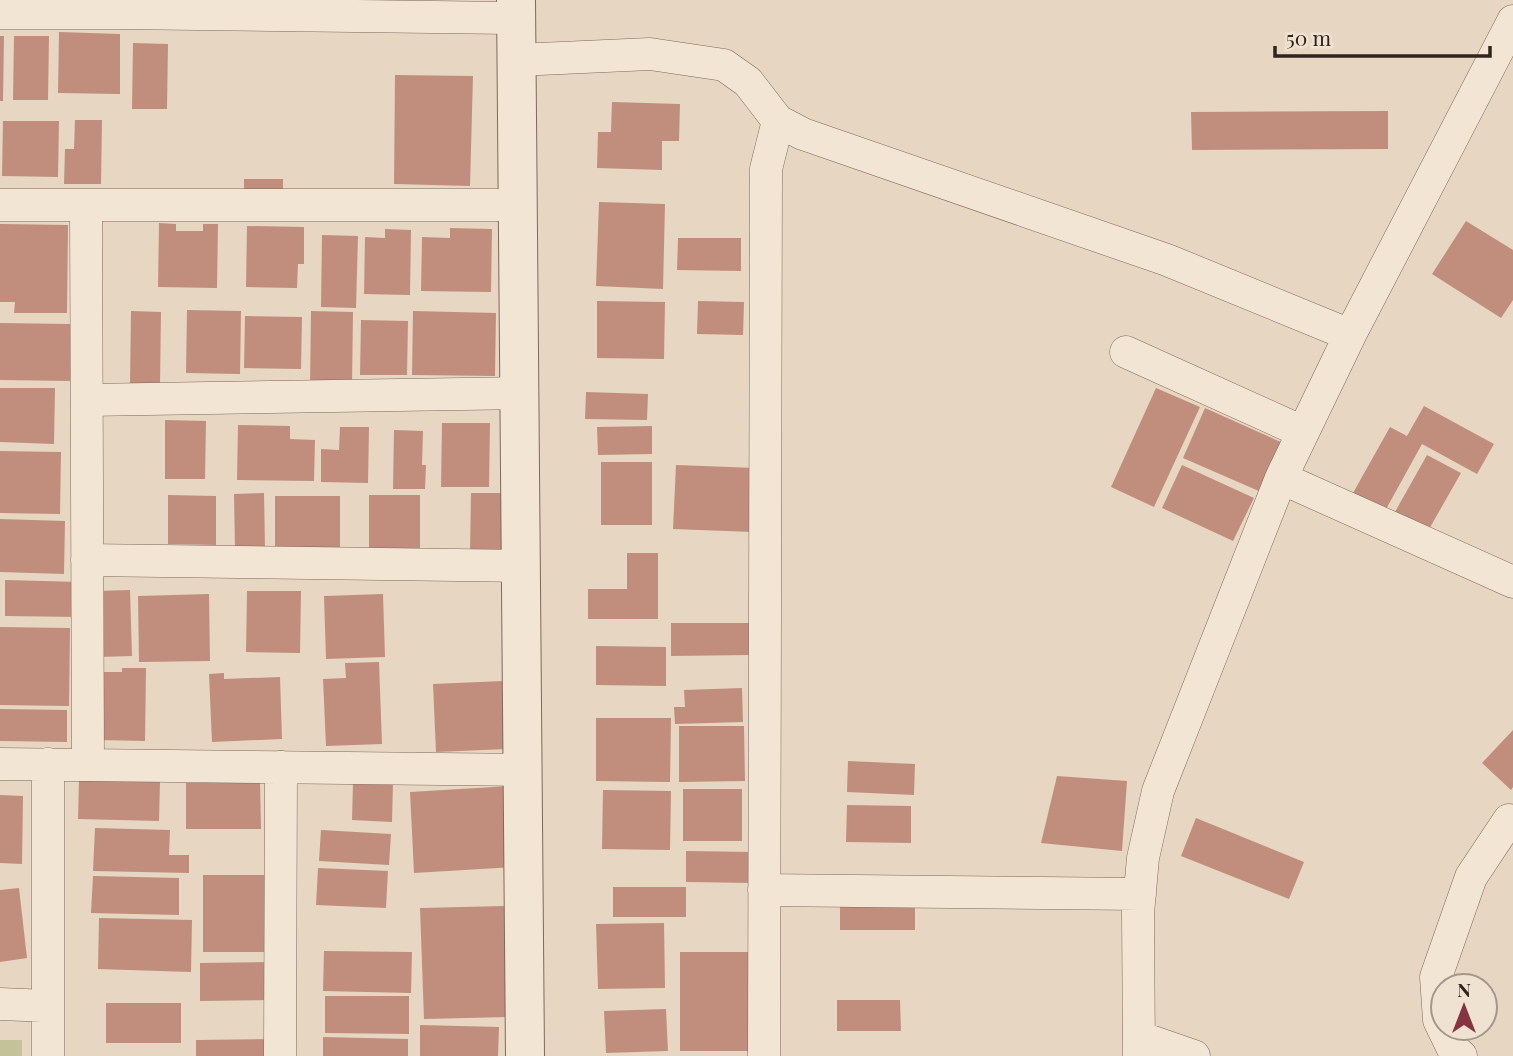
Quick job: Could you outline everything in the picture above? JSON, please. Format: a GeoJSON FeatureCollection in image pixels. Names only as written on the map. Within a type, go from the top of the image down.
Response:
{"type":"FeatureCollection","features":[{"type":"Feature","properties":{"kind":"street"},"geometry":{"type":"LineString","coordinates":[[0,13],[516,9],[525,1056]]}},
{"type":"Feature","properties":{"kind":"street"},"geometry":{"type":"LineString","coordinates":[[1194,1056],[1139,1046],[1138,913],[1143,858],[1158,791],[1281,478],[1350,335],[1513,21]]}},
{"type":"Feature","properties":{"kind":"street"},"geometry":{"type":"LineString","coordinates":[[517,60],[650,54],[724,65],[748,82],[778,121],[803,134],[1167,260],[1350,335]]}},
{"type":"Feature","properties":{"kind":"street"},"geometry":{"type":"LineString","coordinates":[[764,1056],[766,169],[778,121]]}},
{"type":"Feature","properties":{"kind":"street"},"geometry":{"type":"LineString","coordinates":[[0,205],[518,205]]}},
{"type":"Feature","properties":{"kind":"street"},"geometry":{"type":"LineString","coordinates":[[86,205],[88,764]]}},
{"type":"Feature","properties":{"kind":"street"},"geometry":{"type":"LineString","coordinates":[[1126,352],[1303,432]]}},
{"type":"Feature","properties":{"kind":"street"},"geometry":{"type":"LineString","coordinates":[[87,400],[519,393]]}},
{"type":"Feature","properties":{"kind":"street"},"geometry":{"type":"LineString","coordinates":[[1281,478],[1513,582]]}},
{"type":"Feature","properties":{"kind":"street"},"geometry":{"type":"LineString","coordinates":[[87,559],[521,566]]}},
{"type":"Feature","properties":{"kind":"street"},"geometry":{"type":"LineString","coordinates":[[0,764],[522,770]]}},
{"type":"Feature","properties":{"kind":"street"},"geometry":{"type":"LineString","coordinates":[[48,764],[48,1056]]}},
{"type":"Feature","properties":{"kind":"street"},"geometry":{"type":"LineString","coordinates":[[280,1056],[281,767]]}},
{"type":"Feature","properties":{"kind":"street"},"geometry":{"type":"LineString","coordinates":[[1461,1056],[1453,1049],[1439,1020],[1436,977],[1471,877],[1512,819]]}},
{"type":"Feature","properties":{"kind":"street"},"geometry":{"type":"LineString","coordinates":[[764,890],[1140,894]]}},
{"type":"Feature","properties":{"kind":"street"},"geometry":{"type":"LineString","coordinates":[[0,1004],[48,1006]]}},
{"type":"Feature","properties":{"kind":"shaded area"},"geometry":{"type":"Polygon","coordinates":[[[0,1040],[22,1040],[22,1056],[0,1056],[0,1040]]]}},
{"type":"Feature","properties":{"kind":"building"},"geometry":{"type":"Polygon","coordinates":[[[59,32],[120,34],[120,94],[58,93],[59,32]]]}},
{"type":"Feature","properties":{"kind":"building"},"geometry":{"type":"Polygon","coordinates":[[[0,36],[4,36],[3,101],[0,101],[0,36]]]}},
{"type":"Feature","properties":{"kind":"building"},"geometry":{"type":"Polygon","coordinates":[[[14,36],[49,36],[48,100],[13,100],[14,36]]]}},
{"type":"Feature","properties":{"kind":"building"},"geometry":{"type":"Polygon","coordinates":[[[133,43],[168,44],[167,109],[132,109],[133,43]]]}},
{"type":"Feature","properties":{"kind":"building"},"geometry":{"type":"Polygon","coordinates":[[[395,75],[473,76],[470,186],[394,184],[395,75]]]}},
{"type":"Feature","properties":{"kind":"building"},"geometry":{"type":"Polygon","coordinates":[[[612,102],[680,104],[679,141],[662,141],[662,170],[597,168],[598,132],[611,132],[612,102]]]}},
{"type":"Feature","properties":{"kind":"building"},"geometry":{"type":"Polygon","coordinates":[[[1388,111],[1388,149],[1192,150],[1191,112],[1388,111]]]}},
{"type":"Feature","properties":{"kind":"building"},"geometry":{"type":"Polygon","coordinates":[[[75,120],[102,120],[101,184],[64,184],[65,149],[74,149],[75,120]]]}},
{"type":"Feature","properties":{"kind":"building"},"geometry":{"type":"Polygon","coordinates":[[[3,121],[59,121],[58,177],[2,176],[3,121]]]}},
{"type":"Feature","properties":{"kind":"building"},"geometry":{"type":"Polygon","coordinates":[[[244,179],[283,179],[283,201],[244,200],[244,179]]]}},
{"type":"Feature","properties":{"kind":"building"},"geometry":{"type":"Polygon","coordinates":[[[599,202],[665,204],[663,289],[596,286],[599,202]]]}},
{"type":"Feature","properties":{"kind":"building"},"geometry":{"type":"Polygon","coordinates":[[[1466,221],[1513,250],[1513,300],[1501,318],[1432,274],[1466,221]]]}},
{"type":"Feature","properties":{"kind":"building"},"geometry":{"type":"Polygon","coordinates":[[[159,223],[176,224],[176,231],[203,231],[203,224],[218,224],[217,288],[158,287],[159,223]]]}},
{"type":"Feature","properties":{"kind":"building"},"geometry":{"type":"Polygon","coordinates":[[[0,224],[68,225],[67,313],[14,313],[15,302],[0,302],[0,224]]]}},
{"type":"Feature","properties":{"kind":"building"},"geometry":{"type":"Polygon","coordinates":[[[247,226],[304,227],[304,264],[298,264],[297,288],[246,287],[247,226]]]}},
{"type":"Feature","properties":{"kind":"building"},"geometry":{"type":"Polygon","coordinates":[[[450,228],[492,229],[491,292],[421,291],[422,237],[450,238],[450,228]]]}},
{"type":"Feature","properties":{"kind":"building"},"geometry":{"type":"Polygon","coordinates":[[[385,229],[411,230],[410,295],[364,294],[365,237],[385,238],[385,229]]]}},
{"type":"Feature","properties":{"kind":"building"},"geometry":{"type":"Polygon","coordinates":[[[322,235],[358,236],[356,308],[321,307],[322,235]]]}},
{"type":"Feature","properties":{"kind":"building"},"geometry":{"type":"Polygon","coordinates":[[[678,238],[741,238],[741,271],[677,270],[678,238]]]}},
{"type":"Feature","properties":{"kind":"building"},"geometry":{"type":"Polygon","coordinates":[[[597,301],[665,302],[664,359],[597,358],[597,301]]]}},
{"type":"Feature","properties":{"kind":"building"},"geometry":{"type":"Polygon","coordinates":[[[698,301],[744,302],[743,335],[697,334],[698,301]]]}},
{"type":"Feature","properties":{"kind":"building"},"geometry":{"type":"Polygon","coordinates":[[[187,310],[241,311],[240,374],[186,373],[187,310]]]}},
{"type":"Feature","properties":{"kind":"building"},"geometry":{"type":"Polygon","coordinates":[[[131,311],[161,312],[160,384],[130,384],[131,311]]]}},
{"type":"Feature","properties":{"kind":"building"},"geometry":{"type":"Polygon","coordinates":[[[311,311],[353,312],[352,386],[310,386],[311,311]]]}},
{"type":"Feature","properties":{"kind":"building"},"geometry":{"type":"Polygon","coordinates":[[[413,311],[496,313],[495,376],[412,375],[413,311]]]}},
{"type":"Feature","properties":{"kind":"building"},"geometry":{"type":"Polygon","coordinates":[[[245,316],[302,317],[301,369],[244,368],[245,316]]]}},
{"type":"Feature","properties":{"kind":"building"},"geometry":{"type":"Polygon","coordinates":[[[361,320],[408,321],[407,375],[360,375],[361,320]]]}},
{"type":"Feature","properties":{"kind":"building"},"geometry":{"type":"Polygon","coordinates":[[[0,323],[71,324],[70,381],[0,380],[0,323]]]}},
{"type":"Feature","properties":{"kind":"building"},"geometry":{"type":"Polygon","coordinates":[[[0,388],[55,388],[54,444],[0,442],[0,388]]]}},
{"type":"Feature","properties":{"kind":"building"},"geometry":{"type":"Polygon","coordinates":[[[1156,388],[1200,407],[1154,507],[1111,487],[1156,388]]]}},
{"type":"Feature","properties":{"kind":"building"},"geometry":{"type":"Polygon","coordinates":[[[586,392],[648,394],[647,420],[585,419],[586,392]]]}},
{"type":"Feature","properties":{"kind":"building"},"geometry":{"type":"Polygon","coordinates":[[[1424,406],[1494,444],[1477,474],[1422,444],[1385,511],[1353,493],[1390,427],[1407,436],[1424,406]]]}},
{"type":"Feature","properties":{"kind":"building"},"geometry":{"type":"Polygon","coordinates":[[[1205,408],[1283,443],[1261,492],[1183,458],[1205,408]]]}},
{"type":"Feature","properties":{"kind":"building"},"geometry":{"type":"Polygon","coordinates":[[[165,420],[206,421],[205,479],[165,479],[165,420]]]}},
{"type":"Feature","properties":{"kind":"building"},"geometry":{"type":"Polygon","coordinates":[[[442,423],[490,423],[489,487],[441,487],[442,423]]]}},
{"type":"Feature","properties":{"kind":"building"},"geometry":{"type":"Polygon","coordinates":[[[238,425],[290,426],[290,439],[315,440],[314,481],[237,480],[238,425]]]}},
{"type":"Feature","properties":{"kind":"building"},"geometry":{"type":"Polygon","coordinates":[[[652,426],[652,454],[598,455],[597,427],[652,426]]]}},
{"type":"Feature","properties":{"kind":"building"},"geometry":{"type":"Polygon","coordinates":[[[340,427],[369,427],[368,483],[321,482],[321,449],[339,450],[340,427]]]}},
{"type":"Feature","properties":{"kind":"building"},"geometry":{"type":"Polygon","coordinates":[[[394,430],[423,431],[422,465],[426,465],[425,489],[393,489],[394,430]]]}},
{"type":"Feature","properties":{"kind":"building"},"geometry":{"type":"Polygon","coordinates":[[[0,451],[61,452],[60,514],[0,513],[0,451]]]}},
{"type":"Feature","properties":{"kind":"building"},"geometry":{"type":"Polygon","coordinates":[[[1427,455],[1461,473],[1424,538],[1391,519],[1427,455]]]}},
{"type":"Feature","properties":{"kind":"building"},"geometry":{"type":"Polygon","coordinates":[[[601,462],[652,462],[652,525],[601,525],[601,462]]]}},
{"type":"Feature","properties":{"kind":"building"},"geometry":{"type":"Polygon","coordinates":[[[676,465],[756,468],[753,532],[673,529],[676,465]]]}},
{"type":"Feature","properties":{"kind":"building"},"geometry":{"type":"Polygon","coordinates":[[[1182,465],[1254,498],[1233,541],[1162,508],[1182,465]]]}},
{"type":"Feature","properties":{"kind":"building"},"geometry":{"type":"Polygon","coordinates":[[[264,493],[265,549],[235,550],[234,494],[264,493]]]}},
{"type":"Feature","properties":{"kind":"building"},"geometry":{"type":"Polygon","coordinates":[[[471,493],[503,493],[502,552],[470,552],[471,493]]]}},
{"type":"Feature","properties":{"kind":"building"},"geometry":{"type":"Polygon","coordinates":[[[168,495],[216,496],[216,545],[168,544],[168,495]]]}},
{"type":"Feature","properties":{"kind":"building"},"geometry":{"type":"Polygon","coordinates":[[[369,495],[420,495],[420,553],[369,553],[369,495]]]}},
{"type":"Feature","properties":{"kind":"building"},"geometry":{"type":"Polygon","coordinates":[[[275,496],[340,496],[340,551],[275,551],[275,496]]]}},
{"type":"Feature","properties":{"kind":"building"},"geometry":{"type":"Polygon","coordinates":[[[0,519],[65,521],[64,574],[0,572],[0,519]]]}},
{"type":"Feature","properties":{"kind":"building"},"geometry":{"type":"Polygon","coordinates":[[[627,553],[658,553],[658,619],[588,619],[588,589],[627,589],[627,553]]]}},
{"type":"Feature","properties":{"kind":"building"},"geometry":{"type":"Polygon","coordinates":[[[5,580],[80,582],[79,617],[5,616],[5,580]]]}},
{"type":"Feature","properties":{"kind":"building"},"geometry":{"type":"Polygon","coordinates":[[[130,590],[132,656],[98,657],[96,591],[130,590]]]}},
{"type":"Feature","properties":{"kind":"building"},"geometry":{"type":"Polygon","coordinates":[[[247,591],[301,591],[300,653],[246,652],[247,591]]]}},
{"type":"Feature","properties":{"kind":"building"},"geometry":{"type":"Polygon","coordinates":[[[209,594],[210,661],[139,662],[138,596],[209,594]]]}},
{"type":"Feature","properties":{"kind":"building"},"geometry":{"type":"Polygon","coordinates":[[[383,594],[385,657],[326,659],[324,596],[383,594]]]}},
{"type":"Feature","properties":{"kind":"building"},"geometry":{"type":"Polygon","coordinates":[[[671,623],[750,623],[750,655],[671,656],[671,623]]]}},
{"type":"Feature","properties":{"kind":"building"},"geometry":{"type":"Polygon","coordinates":[[[0,627],[70,628],[69,706],[0,705],[0,627]]]}},
{"type":"Feature","properties":{"kind":"building"},"geometry":{"type":"Polygon","coordinates":[[[596,646],[666,647],[666,686],[596,685],[596,646]]]}},
{"type":"Feature","properties":{"kind":"building"},"geometry":{"type":"Polygon","coordinates":[[[379,662],[382,744],[326,746],[323,679],[346,678],[345,663],[379,662]]]}},
{"type":"Feature","properties":{"kind":"building"},"geometry":{"type":"Polygon","coordinates":[[[122,668],[146,668],[145,741],[98,740],[99,672],[122,672],[122,668]]]}},
{"type":"Feature","properties":{"kind":"building"},"geometry":{"type":"Polygon","coordinates":[[[224,673],[224,679],[280,677],[282,739],[212,742],[209,674],[224,673]]]}},
{"type":"Feature","properties":{"kind":"building"},"geometry":{"type":"Polygon","coordinates":[[[503,681],[507,749],[436,752],[433,684],[503,681]]]}},
{"type":"Feature","properties":{"kind":"building"},"geometry":{"type":"Polygon","coordinates":[[[742,688],[743,722],[675,724],[674,707],[685,707],[684,690],[742,688]]]}},
{"type":"Feature","properties":{"kind":"building"},"geometry":{"type":"Polygon","coordinates":[[[0,709],[67,710],[67,742],[0,741],[0,709]]]}},
{"type":"Feature","properties":{"kind":"building"},"geometry":{"type":"Polygon","coordinates":[[[596,718],[671,718],[670,782],[596,781],[596,718]]]}},
{"type":"Feature","properties":{"kind":"building"},"geometry":{"type":"Polygon","coordinates":[[[679,726],[744,726],[745,781],[679,782],[679,726]]]}},
{"type":"Feature","properties":{"kind":"building"},"geometry":{"type":"Polygon","coordinates":[[[1513,730],[1513,787],[1511,790],[1482,763],[1513,730]]]}},
{"type":"Feature","properties":{"kind":"building"},"geometry":{"type":"Polygon","coordinates":[[[848,761],[915,764],[914,795],[847,792],[848,761]]]}},
{"type":"Feature","properties":{"kind":"building"},"geometry":{"type":"Polygon","coordinates":[[[1057,776],[1127,781],[1122,851],[1041,843],[1057,776]]]}},
{"type":"Feature","properties":{"kind":"building"},"geometry":{"type":"Polygon","coordinates":[[[79,779],[160,782],[159,821],[78,819],[79,779]]]}},
{"type":"Feature","properties":{"kind":"building"},"geometry":{"type":"Polygon","coordinates":[[[353,782],[393,784],[392,822],[352,820],[353,782]]]}},
{"type":"Feature","properties":{"kind":"building"},"geometry":{"type":"Polygon","coordinates":[[[186,783],[260,783],[261,829],[186,829],[186,783]]]}},
{"type":"Feature","properties":{"kind":"building"},"geometry":{"type":"Polygon","coordinates":[[[511,786],[515,867],[414,873],[410,792],[511,786]]]}},
{"type":"Feature","properties":{"kind":"building"},"geometry":{"type":"Polygon","coordinates":[[[683,789],[742,789],[742,841],[683,841],[683,789]]]}},
{"type":"Feature","properties":{"kind":"building"},"geometry":{"type":"Polygon","coordinates":[[[603,790],[671,791],[670,850],[602,849],[603,790]]]}},
{"type":"Feature","properties":{"kind":"building"},"geometry":{"type":"Polygon","coordinates":[[[0,795],[23,796],[22,864],[0,863],[0,795]]]}},
{"type":"Feature","properties":{"kind":"building"},"geometry":{"type":"Polygon","coordinates":[[[847,805],[911,806],[911,843],[846,842],[847,805]]]}},
{"type":"Feature","properties":{"kind":"building"},"geometry":{"type":"Polygon","coordinates":[[[1196,818],[1304,862],[1289,899],[1181,856],[1196,818]]]}},
{"type":"Feature","properties":{"kind":"building"},"geometry":{"type":"Polygon","coordinates":[[[95,828],[170,830],[169,855],[189,855],[189,873],[93,871],[95,828]]]}},
{"type":"Feature","properties":{"kind":"building"},"geometry":{"type":"Polygon","coordinates":[[[321,830],[391,834],[389,865],[319,861],[321,830]]]}},
{"type":"Feature","properties":{"kind":"building"},"geometry":{"type":"Polygon","coordinates":[[[686,851],[755,852],[754,883],[686,882],[686,851]]]}},
{"type":"Feature","properties":{"kind":"building"},"geometry":{"type":"Polygon","coordinates":[[[318,868],[388,871],[386,908],[316,905],[318,868]]]}},
{"type":"Feature","properties":{"kind":"building"},"geometry":{"type":"Polygon","coordinates":[[[203,875],[270,875],[270,952],[203,952],[203,875]]]}},
{"type":"Feature","properties":{"kind":"building"},"geometry":{"type":"Polygon","coordinates":[[[93,876],[179,878],[179,915],[91,913],[93,876]]]}},
{"type":"Feature","properties":{"kind":"building"},"geometry":{"type":"Polygon","coordinates":[[[613,887],[686,887],[686,917],[613,917],[613,887]]]}},
{"type":"Feature","properties":{"kind":"building"},"geometry":{"type":"Polygon","coordinates":[[[19,888],[27,958],[0,962],[0,890],[19,888]]]}},
{"type":"Feature","properties":{"kind":"building"},"geometry":{"type":"Polygon","coordinates":[[[840,899],[915,899],[915,930],[840,930],[840,899]]]}},
{"type":"Feature","properties":{"kind":"building"},"geometry":{"type":"Polygon","coordinates":[[[504,906],[508,1017],[424,1019],[420,908],[504,906]]]}},
{"type":"Feature","properties":{"kind":"building"},"geometry":{"type":"Polygon","coordinates":[[[99,918],[192,920],[191,972],[98,969],[99,918]]]}},
{"type":"Feature","properties":{"kind":"building"},"geometry":{"type":"Polygon","coordinates":[[[664,923],[665,988],[598,989],[596,924],[664,923]]]}},
{"type":"Feature","properties":{"kind":"building"},"geometry":{"type":"Polygon","coordinates":[[[324,951],[412,952],[411,993],[323,991],[324,951]]]}},
{"type":"Feature","properties":{"kind":"building"},"geometry":{"type":"Polygon","coordinates":[[[680,952],[751,952],[751,1051],[680,1051],[680,952]]]}},
{"type":"Feature","properties":{"kind":"building"},"geometry":{"type":"Polygon","coordinates":[[[271,962],[271,1000],[200,1001],[200,963],[271,962]]]}},
{"type":"Feature","properties":{"kind":"building"},"geometry":{"type":"Polygon","coordinates":[[[325,996],[409,996],[409,1034],[325,1033],[325,996]]]}},
{"type":"Feature","properties":{"kind":"building"},"geometry":{"type":"Polygon","coordinates":[[[837,1000],[900,1000],[901,1031],[837,1031],[837,1000]]]}},
{"type":"Feature","properties":{"kind":"building"},"geometry":{"type":"Polygon","coordinates":[[[106,1003],[181,1003],[181,1043],[106,1043],[106,1003]]]}},
{"type":"Feature","properties":{"kind":"building"},"geometry":{"type":"Polygon","coordinates":[[[666,1009],[668,1051],[606,1053],[604,1011],[666,1009]]]}},
{"type":"Feature","properties":{"kind":"building"},"geometry":{"type":"Polygon","coordinates":[[[420,1025],[499,1027],[498,1056],[420,1056],[420,1025]]]}},
{"type":"Feature","properties":{"kind":"building"},"geometry":{"type":"Polygon","coordinates":[[[323,1037],[408,1039],[408,1056],[323,1056],[323,1037]]]}},
{"type":"Feature","properties":{"kind":"building"},"geometry":{"type":"Polygon","coordinates":[[[273,1039],[273,1056],[196,1056],[196,1040],[273,1039]]]}}]}
